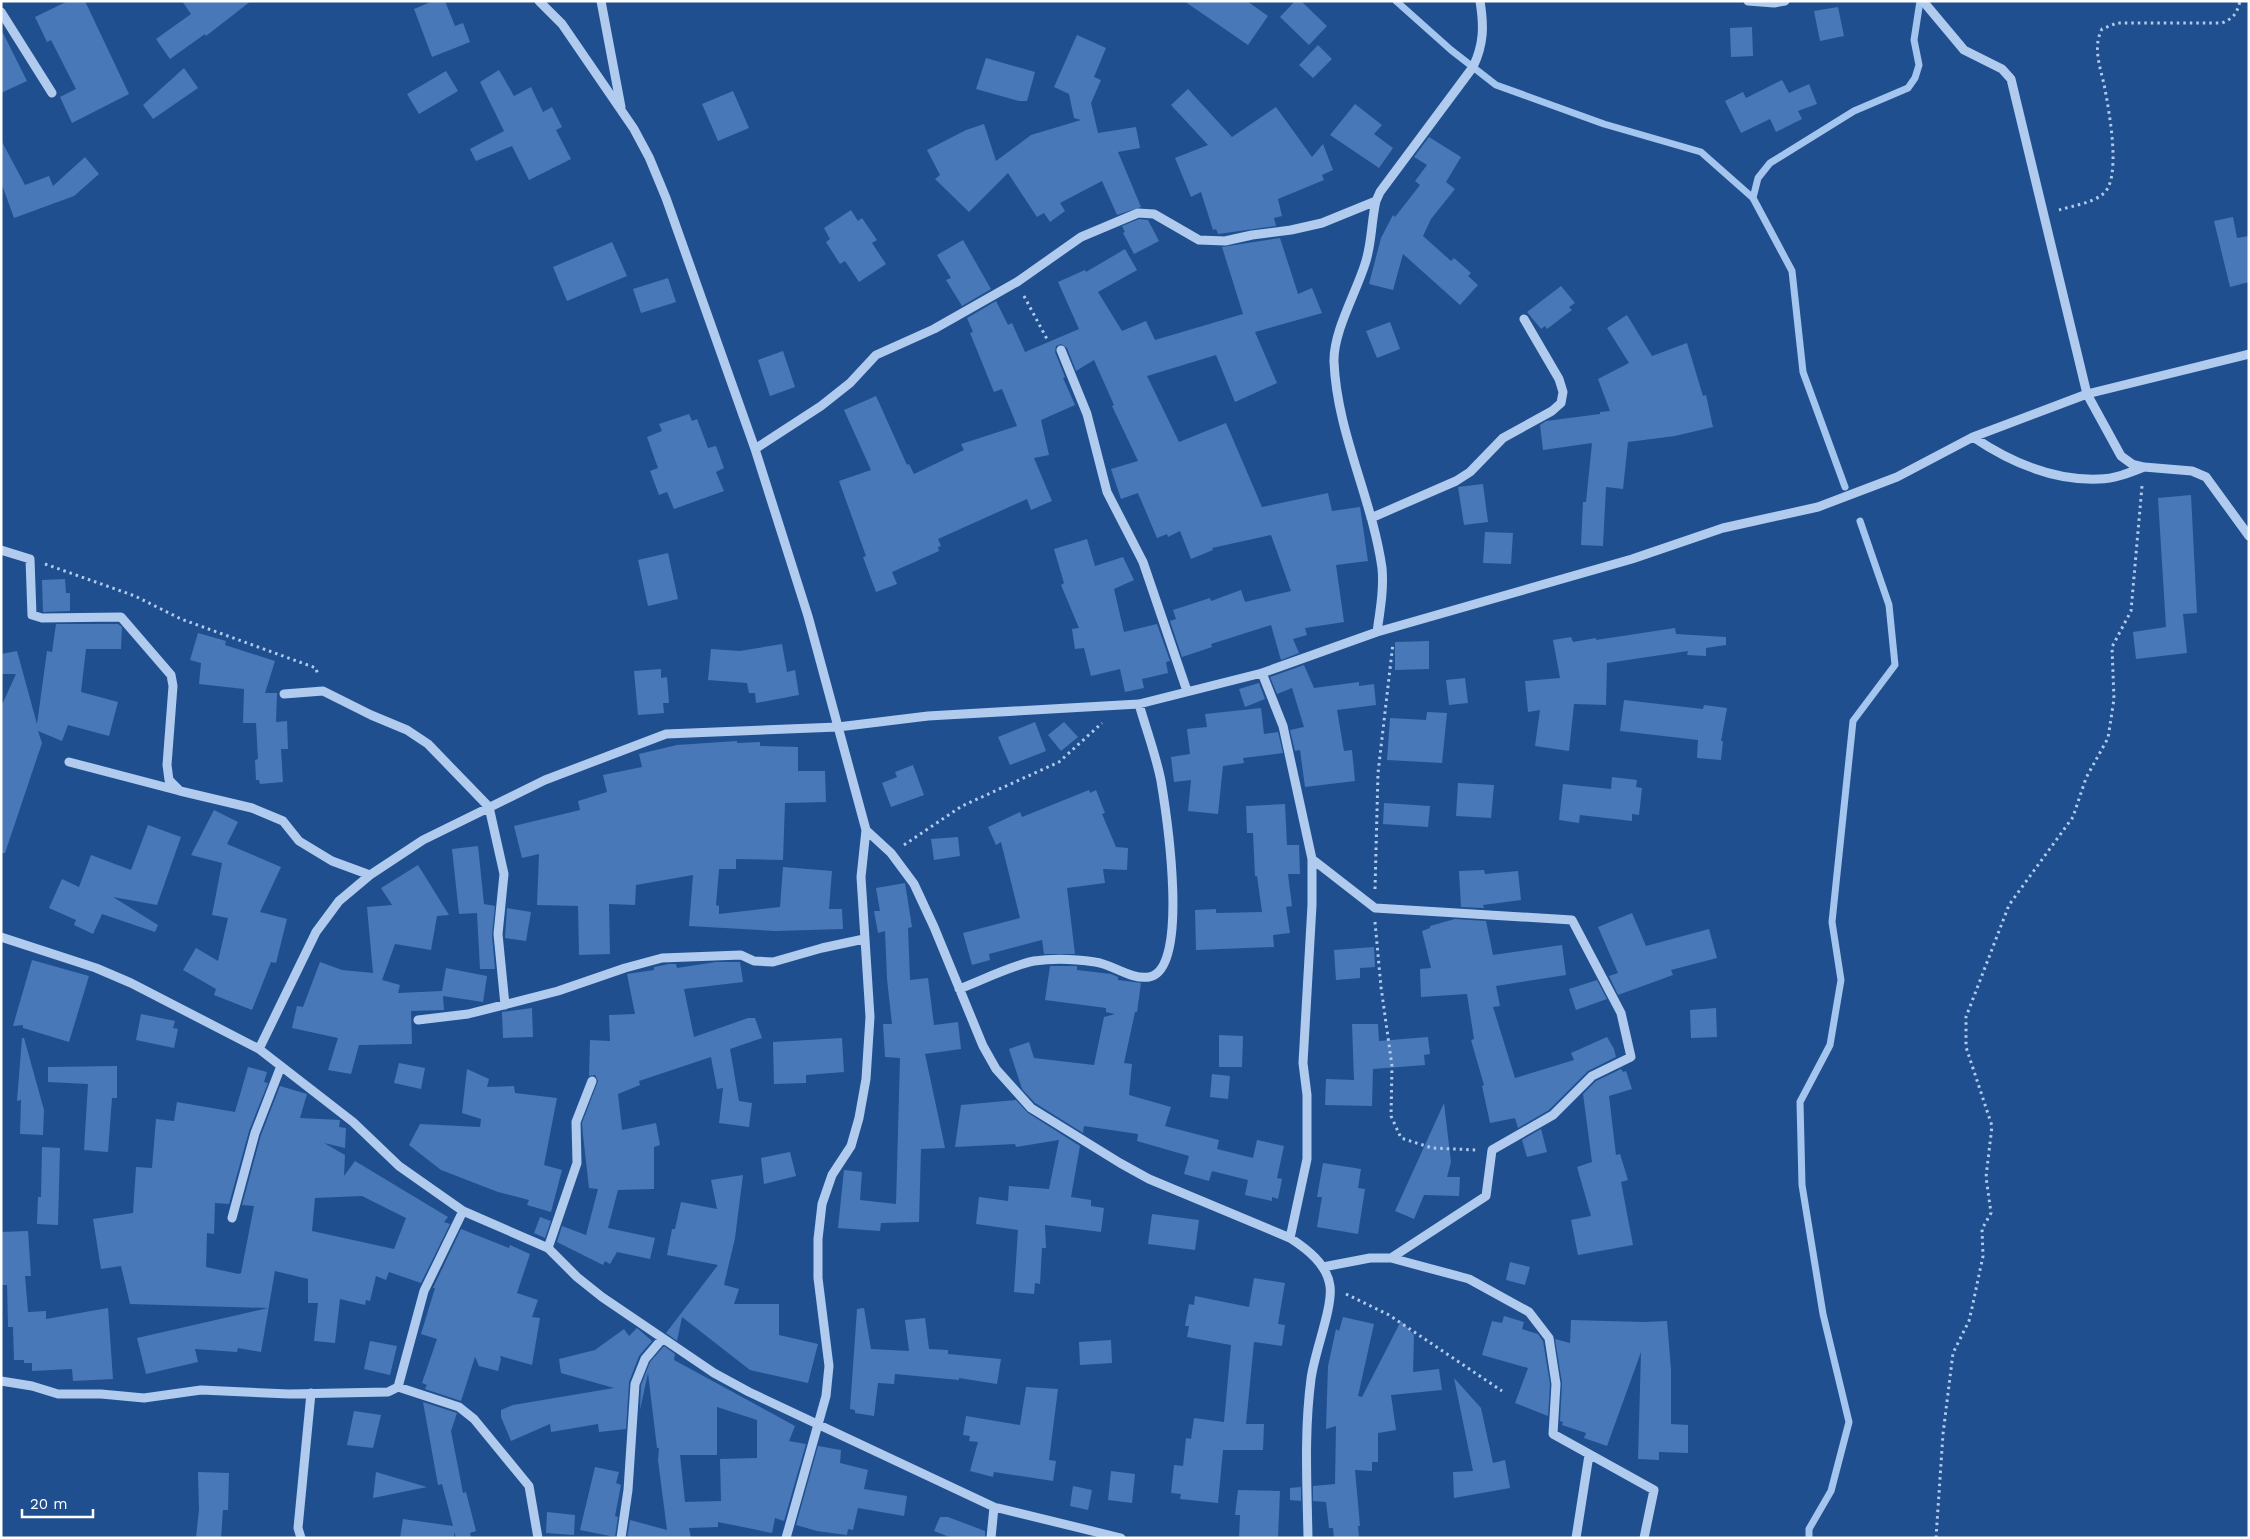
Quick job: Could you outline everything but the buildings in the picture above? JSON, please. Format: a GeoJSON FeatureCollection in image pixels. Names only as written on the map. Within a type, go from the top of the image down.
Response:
{"type":"FeatureCollection","features":[{"type":"Feature","properties":{"kind":"street"},"geometry":{"type":"LineString","coordinates":[[539,1],[562,24],[621,110],[649,157],[666,198],[754,449],[808,616],[866,830],[861,877],[870,1017],[866,1079],[859,1118],[851,1146],[832,1174],[822,1204],[818,1239],[818,1278],[829,1366],[826,1396],[786,1538]]}},
{"type":"Feature","properties":{"kind":"street"},"geometry":{"type":"LineString","coordinates":[[601,1],[621,110]]}},
{"type":"Feature","properties":{"kind":"street"},"geometry":{"type":"LineString","coordinates":[[1378,632],[1383,592],[1382,568],[1371,518],[1340,410],[1334,358],[1339,336],[1365,264],[1376,201],[1380,192],[1473,67],[1480,52],[1483,38],[1480,1]]}},
{"type":"Feature","properties":{"kind":"street"},"geometry":{"type":"LineString","coordinates":[[1748,1],[1774,3],[1786,1]]}},
{"type":"Feature","properties":{"kind":"street"},"geometry":{"type":"LineString","coordinates":[[1924,1],[1964,50],[2002,69],[2012,79],[2087,394],[2121,456],[2132,464],[2144,468],[2192,472],[2206,477],[2249,536]]}},
{"type":"Feature","properties":{"kind":"street"},"geometry":{"type":"LineString","coordinates":[[1,12],[52,94]]}},
{"type":"Feature","properties":{"kind":"street"},"geometry":{"type":"LineString","coordinates":[[754,449],[821,406],[850,383],[876,355],[934,329],[1017,282],[1081,237],[1138,213],[1154,214],[1199,240],[1225,241],[1322,223],[1376,201]]}},
{"type":"Feature","properties":{"kind":"street"},"geometry":{"type":"LineString","coordinates":[[1371,518],[1456,481],[1470,472],[1503,438],[1552,411],[1561,403],[1563,392],[1559,378],[1524,319]]}},
{"type":"Feature","properties":{"kind":"street"},"geometry":{"type":"LineString","coordinates":[[1060,350],[1086,414],[1108,492],[1143,562],[1187,692]]}},
{"type":"Feature","properties":{"kind":"street"},"geometry":{"type":"LineString","coordinates":[[259,1048],[316,932],[339,901],[370,875],[423,840],[545,780],[666,734],[838,727],[928,716],[1139,704],[1262,673],[1378,632],[1632,559],[1723,528],[1790,515],[1844,499],[1897,477],[1973,437],[2087,394],[2249,354]]}},
{"type":"Feature","properties":{"kind":"street"},"geometry":{"type":"LineString","coordinates":[[1973,437],[1997,453],[2023,465],[2065,478],[2100,480],[2121,476],[2144,468]]}},
{"type":"Feature","properties":{"kind":"street"},"geometry":{"type":"LineString","coordinates":[[1,550],[30,559],[32,615],[42,618],[121,617],[170,675],[173,686],[166,765],[169,780],[180,791]]}},
{"type":"Feature","properties":{"kind":"street"},"geometry":{"type":"LineString","coordinates":[[1262,673],[1283,726],[1312,859],[1312,905],[1303,1063],[1307,1095],[1308,1158],[1290,1238]]}},
{"type":"Feature","properties":{"kind":"street"},"geometry":{"type":"LineString","coordinates":[[284,694],[323,691],[371,715],[407,730],[428,744],[489,807],[504,874],[498,934],[505,1005]]}},
{"type":"Feature","properties":{"kind":"street"},"geometry":{"type":"LineString","coordinates":[[959,989],[1033,962],[1066,959],[1097,962],[1141,977],[1151,977],[1159,971],[1166,959],[1172,928],[1174,872],[1160,780],[1139,704]]}},
{"type":"Feature","properties":{"kind":"street"},"geometry":{"type":"LineString","coordinates":[[68,762],[252,808],[283,821],[299,841],[332,860],[370,875]]}},
{"type":"Feature","properties":{"kind":"street"},"geometry":{"type":"LineString","coordinates":[[866,830],[891,853],[914,884],[983,1046],[996,1069],[1031,1108],[1120,1163],[1150,1178],[1290,1238],[1308,1251],[1323,1267],[1330,1286],[1329,1305],[1313,1360],[1307,1405],[1308,1538]]}},
{"type":"Feature","properties":{"kind":"street"},"geometry":{"type":"LineString","coordinates":[[1312,859],[1375,908],[1572,920],[1621,1013],[1631,1057],[1592,1076],[1553,1115],[1492,1150],[1486,1196],[1391,1258]]}},
{"type":"Feature","properties":{"kind":"street"},"geometry":{"type":"LineString","coordinates":[[1,936],[131,983],[259,1048],[353,1122],[398,1166],[463,1211],[548,1248],[577,1277],[602,1297],[714,1373],[994,1508],[1121,1538]]}},
{"type":"Feature","properties":{"kind":"street"},"geometry":{"type":"LineString","coordinates":[[418,1020],[468,1014],[505,1005],[558,991],[625,968],[662,958],[741,955],[754,961],[774,962],[822,948],[864,939]]}},
{"type":"Feature","properties":{"kind":"street"},"geometry":{"type":"LineString","coordinates":[[232,1218],[255,1133],[281,1066]]}},
{"type":"Feature","properties":{"kind":"street"},"geometry":{"type":"LineString","coordinates":[[548,1248],[576,1163],[576,1122],[592,1081]]}},
{"type":"Feature","properties":{"kind":"street"},"geometry":{"type":"LineString","coordinates":[[398,1387],[424,1291],[463,1211]]}},
{"type":"Feature","properties":{"kind":"street"},"geometry":{"type":"LineString","coordinates":[[1323,1267],[1370,1258],[1391,1258],[1468,1279],[1529,1312],[1549,1338],[1556,1384],[1553,1434],[1654,1490],[1644,1538]]}},
{"type":"Feature","properties":{"kind":"street"},"geometry":{"type":"LineString","coordinates":[[621,1538],[628,1490],[635,1384],[645,1359],[662,1339]]}},
{"type":"Feature","properties":{"kind":"street"},"geometry":{"type":"LineString","coordinates":[[1,1381],[32,1386],[58,1394],[101,1394],[144,1398],[201,1390],[311,1393],[336,1391],[388,1392],[398,1387],[459,1407],[474,1419],[529,1486],[538,1538]]}},
{"type":"Feature","properties":{"kind":"street"},"geometry":{"type":"LineString","coordinates":[[301,1538],[298,1528],[311,1393]]}},
{"type":"Feature","properties":{"kind":"street"},"geometry":{"type":"LineString","coordinates":[[1576,1538],[1589,1455]]}},
{"type":"Feature","properties":{"kind":"street"},"geometry":{"type":"LineString","coordinates":[[991,1538],[994,1508]]}},
{"type":"Feature","properties":{"kind":"path"},"geometry":{"type":"LineString","coordinates":[[2046,219],[2057,210],[2102,196],[2109,187],[2112,170],[2111,137],[2096,45],[2102,29],[2117,22],[2222,23],[2238,13],[2240,1]]}},
{"type":"Feature","properties":{"kind":"path"},"geometry":{"type":"LineString","coordinates":[[1017,282],[1047,339],[1060,350]]}},
{"type":"Feature","properties":{"kind":"path"},"geometry":{"type":"LineString","coordinates":[[1936,1538],[1943,1434],[1953,1353],[1970,1315],[1984,1256],[1982,1230],[1991,1213],[1986,1177],[1992,1126],[1966,1047],[1966,1017],[2009,905],[2073,817],[2086,778],[2108,738],[2114,699],[2112,647],[2130,611],[2144,468]]}},
{"type":"Feature","properties":{"kind":"path"},"geometry":{"type":"LineString","coordinates":[[30,559],[135,596],[181,619],[316,668],[323,691]]}},
{"type":"Feature","properties":{"kind":"path"},"geometry":{"type":"LineString","coordinates":[[891,853],[962,806],[1059,762],[1099,727],[1114,706]]}},
{"type":"Feature","properties":{"kind":"path"},"geometry":{"type":"LineString","coordinates":[[1330,1286],[1389,1315],[1502,1391]]}},
{"type":"Feature","properties":{"kind":"waterway"},"geometry":{"type":"LineString","coordinates":[[1396,1],[1451,50],[1496,85],[1604,124],[1701,152],[1753,198],[1792,271],[1803,372],[1845,487]]}},
{"type":"Feature","properties":{"kind":"waterway"},"geometry":{"type":"LineString","coordinates":[[1753,198],[1758,178],[1770,163],[1854,111],[1908,88],[1915,78],[1919,65],[1914,40],[1920,1]]}},
{"type":"Feature","properties":{"kind":"waterway"},"geometry":{"type":"LineString","coordinates":[[1809,1538],[1809,1529],[1831,1491],[1849,1422],[1823,1314],[1802,1185],[1800,1102],[1830,1045],[1841,980],[1832,922],[1853,721],[1895,665],[1889,605],[1860,521]]}}]}
